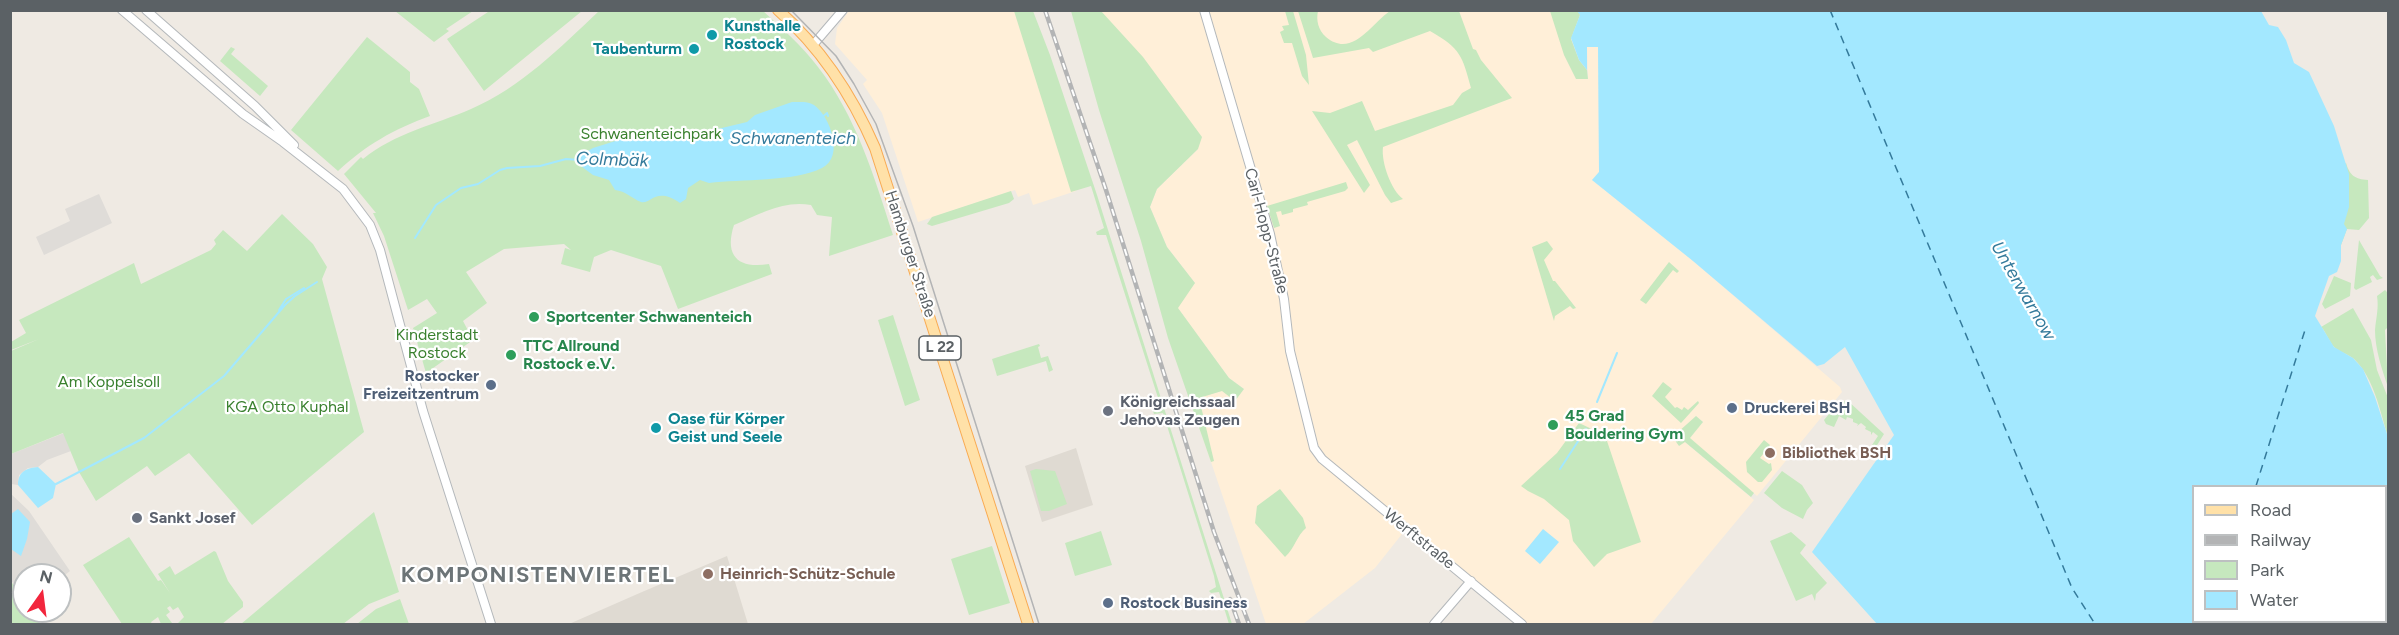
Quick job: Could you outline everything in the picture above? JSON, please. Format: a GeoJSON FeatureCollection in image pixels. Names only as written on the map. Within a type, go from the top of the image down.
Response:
{"type":"FeatureCollection","features":[{"type":"Feature","properties":{"kind":"main road","name":"Hamburger Straße"},"geometry":{"type":"LineString","coordinates":[[778,10],[813,45],[837,77],[858,111],[881,163],[1028,624]]}},
{"type":"Feature","properties":{"kind":"street"},"geometry":{"type":"LineString","coordinates":[[122,10],[243,114],[343,189],[370,225],[380,250],[421,403],[491,624]]}},
{"type":"Feature","properties":{"kind":"street"},"geometry":{"type":"LineString","coordinates":[[146,10],[264,114],[308,161]]}},
{"type":"Feature","properties":{"kind":"street"},"geometry":{"type":"LineString","coordinates":[[813,45],[843,10]]}},
{"type":"Feature","properties":{"kind":"street","name":"Carl-Hopp-Straße"},"geometry":{"type":"LineString","coordinates":[[1204,10],[1270,234],[1284,299],[1290,351],[1309,432],[1317,453]]}},
{"type":"Feature","properties":{"kind":"street"},"geometry":{"type":"LineString","coordinates":[[185,63],[194,53]]}},
{"type":"Feature","properties":{"kind":"street","name":"Werftstraße"},"geometry":{"type":"LineString","coordinates":[[1317,453],[1386,513],[1522,624]]}},
{"type":"Feature","properties":{"kind":"street"},"geometry":{"type":"LineString","coordinates":[[1434,624],[1471,581]]}},
{"type":"Feature","properties":{"kind":"shaded area"},"geometry":{"type":"Polygon","coordinates":[[[849,11],[1016,11],[1029,43],[1076,191],[1033,205],[1029,193],[1018,197],[1015,190],[918,222],[882,113],[863,84],[867,80],[835,44],[837,28],[849,11]]]}},
{"type":"Feature","properties":{"kind":"shaded area"},"geometry":{"type":"Polygon","coordinates":[[[1101,11],[1552,11],[1588,79],[1587,47],[1598,46],[1599,172],[1592,180],[1693,261],[1840,387],[1842,392],[1757,496],[1689,438],[1703,422],[1696,416],[1686,426],[1685,442],[1754,500],[1651,624],[1522,624],[1406,529],[1375,568],[1303,624],[1266,624],[1190,400],[1222,391],[1244,389],[1229,378],[1177,307],[1195,283],[1167,247],[1150,207],[1157,189],[1198,149],[1101,11]]]}},
{"type":"Feature","properties":{"kind":"shaded area"},"geometry":{"type":"Polygon","coordinates":[[[99,194],[112,223],[44,255],[36,237],[70,221],[65,209],[99,194]]]}},
{"type":"Feature","properties":{"kind":"shaded area"},"geometry":{"type":"Polygon","coordinates":[[[64,433],[71,451],[47,460],[38,467],[28,468],[19,475],[18,485],[11,484],[11,454],[64,433]]]}},
{"type":"Feature","properties":{"kind":"shaded area"},"geometry":{"type":"Polygon","coordinates":[[[1076,448],[1093,505],[1042,522],[1025,466],[1076,448]]]}},
{"type":"Feature","properties":{"kind":"shaded area"},"geometry":{"type":"Polygon","coordinates":[[[10,493],[29,511],[65,563],[12,563],[12,582],[10,493]]]}},
{"type":"Feature","properties":{"kind":"shaded area","name":"Heinrich-Schütz-Schule"},"geometry":{"type":"Polygon","coordinates":[[[727,556],[748,624],[569,624],[642,592],[727,556]]]}},
{"type":"Feature","properties":{"kind":"green space"},"geometry":{"type":"Polygon","coordinates":[[[491,10],[582,11],[484,91],[447,39],[491,10]]]}},
{"type":"Feature","properties":{"kind":"green space"},"geometry":{"type":"Polygon","coordinates":[[[395,11],[473,11],[446,29],[449,31],[434,42],[395,11]]]}},
{"type":"Feature","properties":{"kind":"green space","name":"Schwanenteichpark"},"geometry":{"type":"Polygon","coordinates":[[[599,11],[763,11],[812,59],[843,106],[863,147],[893,235],[829,256],[832,217],[817,215],[811,205],[791,204],[772,209],[734,225],[731,245],[736,258],[749,264],[769,264],[772,274],[678,309],[661,266],[611,250],[594,257],[590,272],[561,264],[565,248],[571,250],[564,244],[504,249],[466,272],[487,303],[463,321],[473,340],[426,373],[413,328],[437,313],[427,299],[408,310],[384,236],[373,213],[376,213],[344,174],[361,157],[363,159],[388,142],[471,109],[506,90],[539,66],[599,11]]]}},
{"type":"Feature","properties":{"kind":"green space"},"geometry":{"type":"Polygon","coordinates":[[[1014,11],[1033,11],[1050,55],[1097,195],[1232,624],[1229,624],[1219,592],[1209,591],[1216,587],[1214,576],[1163,413],[1154,414],[1153,411],[1160,404],[1106,235],[1097,235],[1096,232],[1104,228],[1091,186],[1071,192],[1014,11]]]}},
{"type":"Feature","properties":{"kind":"green space"},"geometry":{"type":"Polygon","coordinates":[[[1071,11],[1101,11],[1143,57],[1202,137],[1198,149],[1157,189],[1150,207],[1167,247],[1195,283],[1178,308],[1229,378],[1244,389],[1235,401],[1222,391],[1199,398],[1214,461],[1211,462],[1168,338],[1071,11]]]}},
{"type":"Feature","properties":{"kind":"green space"},"geometry":{"type":"Polygon","coordinates":[[[1285,11],[1293,11],[1306,55],[1309,85],[1302,76],[1292,43],[1284,43],[1280,32],[1284,30],[1282,26],[1289,25],[1285,11]]]}},
{"type":"Feature","properties":{"kind":"green space"},"geometry":{"type":"Polygon","coordinates":[[[1298,11],[1318,11],[1318,25],[1323,34],[1335,43],[1344,44],[1361,37],[1390,11],[1459,11],[1473,49],[1512,98],[1383,147],[1388,175],[1403,199],[1391,203],[1357,140],[1347,145],[1370,185],[1364,193],[1312,111],[1330,113],[1362,101],[1375,131],[1453,105],[1462,93],[1471,88],[1465,68],[1454,48],[1430,31],[1373,52],[1369,48],[1313,58],[1298,11]]]}},
{"type":"Feature","properties":{"kind":"green space"},"geometry":{"type":"Polygon","coordinates":[[[1550,11],[1578,11],[1580,15],[1571,39],[1579,60],[1587,70],[1588,79],[1576,79],[1564,55],[1550,11]]]}},
{"type":"Feature","properties":{"kind":"green space"},"geometry":{"type":"Polygon","coordinates":[[[367,37],[410,72],[410,82],[419,89],[430,116],[404,126],[381,139],[359,153],[338,171],[291,130],[367,37]]]}},
{"type":"Feature","properties":{"kind":"green space"},"geometry":{"type":"Polygon","coordinates":[[[231,47],[235,49],[231,54],[268,86],[260,96],[220,61],[231,47]]]}},
{"type":"Feature","properties":{"kind":"green space"},"geometry":{"type":"Polygon","coordinates":[[[2346,163],[2354,176],[2368,180],[2369,218],[2359,230],[2347,229],[2341,245],[2341,261],[2316,191],[2346,163]]]}},
{"type":"Feature","properties":{"kind":"green space"},"geometry":{"type":"Polygon","coordinates":[[[1346,182],[1348,188],[1345,191],[1307,202],[1308,205],[1293,209],[1293,212],[1282,215],[1281,211],[1276,212],[1280,226],[1274,228],[1267,206],[1346,182]]]}},
{"type":"Feature","properties":{"kind":"green space"},"geometry":{"type":"Polygon","coordinates":[[[1011,191],[1014,199],[1009,203],[932,226],[927,224],[932,217],[1011,191]]]}},
{"type":"Feature","properties":{"kind":"green space"},"geometry":{"type":"Polygon","coordinates":[[[282,214],[313,244],[327,267],[322,279],[364,432],[252,525],[189,453],[155,476],[147,466],[96,501],[79,472],[63,433],[11,454],[11,351],[39,339],[11,350],[11,342],[26,333],[19,320],[134,263],[141,284],[211,250],[216,244],[214,240],[223,230],[247,251],[282,214]]]}},
{"type":"Feature","properties":{"kind":"green space"},"geometry":{"type":"Polygon","coordinates":[[[2359,240],[2383,278],[2377,280],[2373,275],[2370,277],[2372,282],[2356,290],[2354,288],[2359,240]]]}},
{"type":"Feature","properties":{"kind":"green space"},"geometry":{"type":"Polygon","coordinates":[[[1547,241],[1553,249],[1544,260],[1553,281],[1576,308],[1573,309],[1570,306],[1555,316],[1554,321],[1532,247],[1547,241]]]}},
{"type":"Feature","properties":{"kind":"green space"},"geometry":{"type":"Polygon","coordinates":[[[1669,262],[1679,271],[1677,273],[1673,270],[1646,304],[1640,300],[1669,262]]]}},
{"type":"Feature","properties":{"kind":"green space"},"geometry":{"type":"Polygon","coordinates":[[[2334,276],[2351,283],[2350,296],[2325,309],[2322,304],[2334,276]]]}},
{"type":"Feature","properties":{"kind":"green space"},"geometry":{"type":"Polygon","coordinates":[[[2385,290],[2388,293],[2388,327],[2385,330],[2388,387],[2375,337],[2377,296],[2385,290]]]}},
{"type":"Feature","properties":{"kind":"green space"},"geometry":{"type":"Polygon","coordinates":[[[2353,308],[2371,340],[2377,370],[2388,398],[2388,437],[2376,395],[2367,376],[2354,359],[2334,347],[2321,327],[2353,308]]]}},
{"type":"Feature","properties":{"kind":"green space"},"geometry":{"type":"Polygon","coordinates":[[[893,315],[920,400],[905,406],[878,320],[893,315]]]}},
{"type":"Feature","properties":{"kind":"green space"},"geometry":{"type":"Polygon","coordinates":[[[1039,344],[1041,358],[1048,356],[1053,370],[1049,372],[1046,361],[997,376],[992,359],[1039,344]]]}},
{"type":"Feature","properties":{"kind":"green space"},"geometry":{"type":"Polygon","coordinates":[[[1663,382],[1672,389],[1665,397],[1675,408],[1682,410],[1684,407],[1688,410],[1698,401],[1699,403],[1681,423],[1652,396],[1663,382]]]}},
{"type":"Feature","properties":{"kind":"green space"},"geometry":{"type":"Polygon","coordinates":[[[1848,401],[1884,434],[1874,450],[1870,448],[1878,436],[1873,432],[1871,435],[1871,432],[1861,423],[1857,426],[1858,424],[1853,422],[1853,419],[1847,417],[1846,420],[1839,416],[1834,427],[1826,424],[1824,420],[1839,402],[1848,401]]]}},
{"type":"Feature","properties":{"kind":"green space"},"geometry":{"type":"Polygon","coordinates":[[[1696,416],[1703,422],[1690,438],[1754,493],[1751,497],[1685,442],[1679,446],[1674,439],[1677,433],[1696,416]]]}},
{"type":"Feature","properties":{"kind":"green space"},"geometry":{"type":"Polygon","coordinates":[[[1579,423],[1594,430],[1595,434],[1596,430],[1607,441],[1641,542],[1607,554],[1594,567],[1573,541],[1569,520],[1544,499],[1521,486],[1557,453],[1579,423]]]}},
{"type":"Feature","properties":{"kind":"green space"},"geometry":{"type":"Polygon","coordinates":[[[1764,440],[1770,445],[1760,458],[1771,463],[1772,470],[1762,482],[1758,482],[1747,472],[1746,462],[1764,440]]]}},
{"type":"Feature","properties":{"kind":"green space"},"geometry":{"type":"Polygon","coordinates":[[[1036,469],[1055,471],[1067,504],[1049,511],[1041,511],[1030,471],[1036,469]]]}},
{"type":"Feature","properties":{"kind":"green space"},"geometry":{"type":"Polygon","coordinates":[[[1782,471],[1802,485],[1813,503],[1803,519],[1782,508],[1764,493],[1782,471]]]}},
{"type":"Feature","properties":{"kind":"green space"},"geometry":{"type":"Polygon","coordinates":[[[1280,489],[1303,518],[1306,528],[1285,557],[1255,523],[1257,506],[1280,489]]]}},
{"type":"Feature","properties":{"kind":"green space"},"geometry":{"type":"Polygon","coordinates":[[[374,512],[399,592],[369,604],[343,624],[241,624],[374,512]]]}},
{"type":"Feature","properties":{"kind":"green space"},"geometry":{"type":"Polygon","coordinates":[[[1101,531],[1112,565],[1075,576],[1065,543],[1101,531]]]}},
{"type":"Feature","properties":{"kind":"green space"},"geometry":{"type":"Polygon","coordinates":[[[1791,532],[1806,545],[1800,553],[1827,583],[1816,594],[1815,601],[1812,594],[1796,601],[1770,541],[1791,532]]]}},
{"type":"Feature","properties":{"kind":"green space"},"geometry":{"type":"Polygon","coordinates":[[[129,537],[158,581],[161,580],[170,593],[158,574],[170,566],[175,575],[214,551],[216,552],[228,581],[243,602],[243,607],[222,624],[179,624],[184,617],[178,607],[173,610],[170,606],[167,608],[170,612],[166,615],[172,623],[161,624],[158,617],[151,622],[152,624],[122,624],[83,565],[129,537]]]}},
{"type":"Feature","properties":{"kind":"green space"},"geometry":{"type":"Polygon","coordinates":[[[992,546],[1010,603],[969,615],[951,559],[992,546]]]}},
{"type":"Feature","properties":{"kind":"green space"},"geometry":{"type":"Polygon","coordinates":[[[10,580],[12,583],[12,623],[40,624],[11,624],[10,580]]]}},
{"type":"Feature","properties":{"kind":"green space"},"geometry":{"type":"Polygon","coordinates":[[[400,599],[409,624],[357,624],[376,609],[400,599]]]}},
{"type":"Feature","properties":{"kind":"water","name":"Unterwarnow"},"geometry":{"type":"Polygon","coordinates":[[[1577,11],[2261,11],[2269,25],[2278,27],[2286,40],[2294,63],[2309,72],[2334,126],[2349,174],[2349,207],[2344,224],[2347,229],[2341,245],[2341,261],[2337,272],[2329,276],[2315,316],[2334,347],[2353,358],[2363,369],[2388,437],[2388,624],[1877,624],[1812,552],[1894,435],[1845,347],[1824,364],[1817,366],[1693,261],[1592,180],[1599,172],[1598,47],[1587,47],[1587,70],[1579,60],[1571,38],[1580,15],[1577,11]]]}},
{"type":"Feature","properties":{"kind":"water","name":"Schwanenteich"},"geometry":{"type":"Polygon","coordinates":[[[792,102],[807,102],[814,105],[820,110],[830,127],[833,136],[833,155],[829,163],[822,168],[797,176],[767,179],[709,183],[700,180],[688,188],[686,199],[680,203],[665,196],[641,202],[615,190],[609,180],[593,175],[578,164],[579,156],[593,148],[625,138],[684,137],[747,122],[755,115],[792,102]]]}},
{"type":"Feature","properties":{"kind":"water"},"geometry":{"type":"Polygon","coordinates":[[[38,467],[56,484],[53,498],[38,508],[18,485],[18,480],[24,471],[38,467]]]}},
{"type":"Feature","properties":{"kind":"water"},"geometry":{"type":"Polygon","coordinates":[[[18,509],[30,522],[21,556],[11,549],[11,514],[18,509]]]}},
{"type":"Feature","properties":{"kind":"water"},"geometry":{"type":"Polygon","coordinates":[[[1543,529],[1559,542],[1540,564],[1525,551],[1543,529]]]}},
{"type":"Feature","properties":{"kind":"waterway","name":"Colmbäk"},"geometry":{"type":"LineString","coordinates":[[821,118],[827,113],[828,116]]}},
{"type":"Feature","properties":{"kind":"waterway","name":"Colmbäk"},"geometry":{"type":"LineString","coordinates":[[415,238],[436,205],[461,188],[478,184],[507,168],[540,166],[566,159],[580,160]]}},
{"type":"Feature","properties":{"kind":"waterway"},"geometry":{"type":"LineString","coordinates":[[56,484],[144,438],[224,376],[285,305],[317,282]]}},
{"type":"Feature","properties":{"kind":"waterway","name":"Colmbäk"},"geometry":{"type":"LineString","coordinates":[[279,310],[286,299],[304,288]]}},
{"type":"Feature","properties":{"kind":"waterway"},"geometry":{"type":"LineString","coordinates":[[1597,402],[1617,353]]}},
{"type":"Feature","properties":{"kind":"waterway"},"geometry":{"type":"LineString","coordinates":[[1560,469],[1586,429]]}},
{"type":"Feature","properties":{"kind":"ferry route"},"geometry":{"type":"LineString","coordinates":[[1830,10],[2072,588],[2095,624]]}},
{"type":"Feature","properties":{"kind":"ferry route"},"geometry":{"type":"LineString","coordinates":[[2256,485],[2305,330]]}},
{"type":"Feature","properties":{"kind":"tram line"},"geometry":{"type":"LineString","coordinates":[[791,10],[836,56],[876,124],[913,226],[1039,624]]}},
{"type":"Feature","properties":{"kind":"railway"},"geometry":{"type":"LineString","coordinates":[[1045,10],[1106,190],[1214,532],[1249,624]]}},
{"type":"Feature","properties":{"kind":"railway"},"geometry":{"type":"LineString","coordinates":[[1230,599],[1239,624]]}},
{"type":"Feature","properties":{"kind":"place","name":"Kunsthalle Rostock"},"geometry":{"type":"Point","coordinates":[712,35]}},
{"type":"Feature","properties":{"kind":"place","name":"Taubenturm"},"geometry":{"type":"Point","coordinates":[694,49]}},
{"type":"Feature","properties":{"kind":"place","name":"Sportcenter Schwanenteich"},"geometry":{"type":"Point","coordinates":[534,317]}},
{"type":"Feature","properties":{"kind":"place","name":"TTC Allround Rostock e.V."},"geometry":{"type":"Point","coordinates":[511,355]}},
{"type":"Feature","properties":{"kind":"place","name":"Rostocker Freizeitzentrum"},"geometry":{"type":"Point","coordinates":[491,385]}},
{"type":"Feature","properties":{"kind":"place","name":"Druckerei BSH"},"geometry":{"type":"Point","coordinates":[1732,408]}},
{"type":"Feature","properties":{"kind":"place","name":"Königreichssaal Jehovas Zeugen"},"geometry":{"type":"Point","coordinates":[1108,411]}},
{"type":"Feature","properties":{"kind":"place","name":"45 Grad Bouldering Gym"},"geometry":{"type":"Point","coordinates":[1553,425]}},
{"type":"Feature","properties":{"kind":"place","name":"Oase für Körper Geist und Seele"},"geometry":{"type":"Point","coordinates":[656,428]}},
{"type":"Feature","properties":{"kind":"place","name":"Bibliothek BSH"},"geometry":{"type":"Point","coordinates":[1770,453]}},
{"type":"Feature","properties":{"kind":"place","name":"Sankt Josef"},"geometry":{"type":"Point","coordinates":[137,518]}},
{"type":"Feature","properties":{"kind":"place","name":"Heinrich-Schütz-Schule"},"geometry":{"type":"Point","coordinates":[708,574]}},
{"type":"Feature","properties":{"kind":"place","name":"Rostock Business"},"geometry":{"type":"Point","coordinates":[1108,603]}},
{"type":"Feature","properties":{"kind":"district","name":"KOMPONISTENVIERTEL"},"geometry":{"type":"Point","coordinates":[538,576]}},
{"type":"Feature","properties":{"kind":"park label","name":"Kinderstadt Rostock"},"geometry":{"type":"Point","coordinates":[437,344]}},
{"type":"Feature","properties":{"kind":"park label","name":"Am Koppelsoll"},"geometry":{"type":"Point","coordinates":[109,382]}},
{"type":"Feature","properties":{"kind":"park label","name":"KGA Otto Kuphal"},"geometry":{"type":"Point","coordinates":[287,407]}}]}
